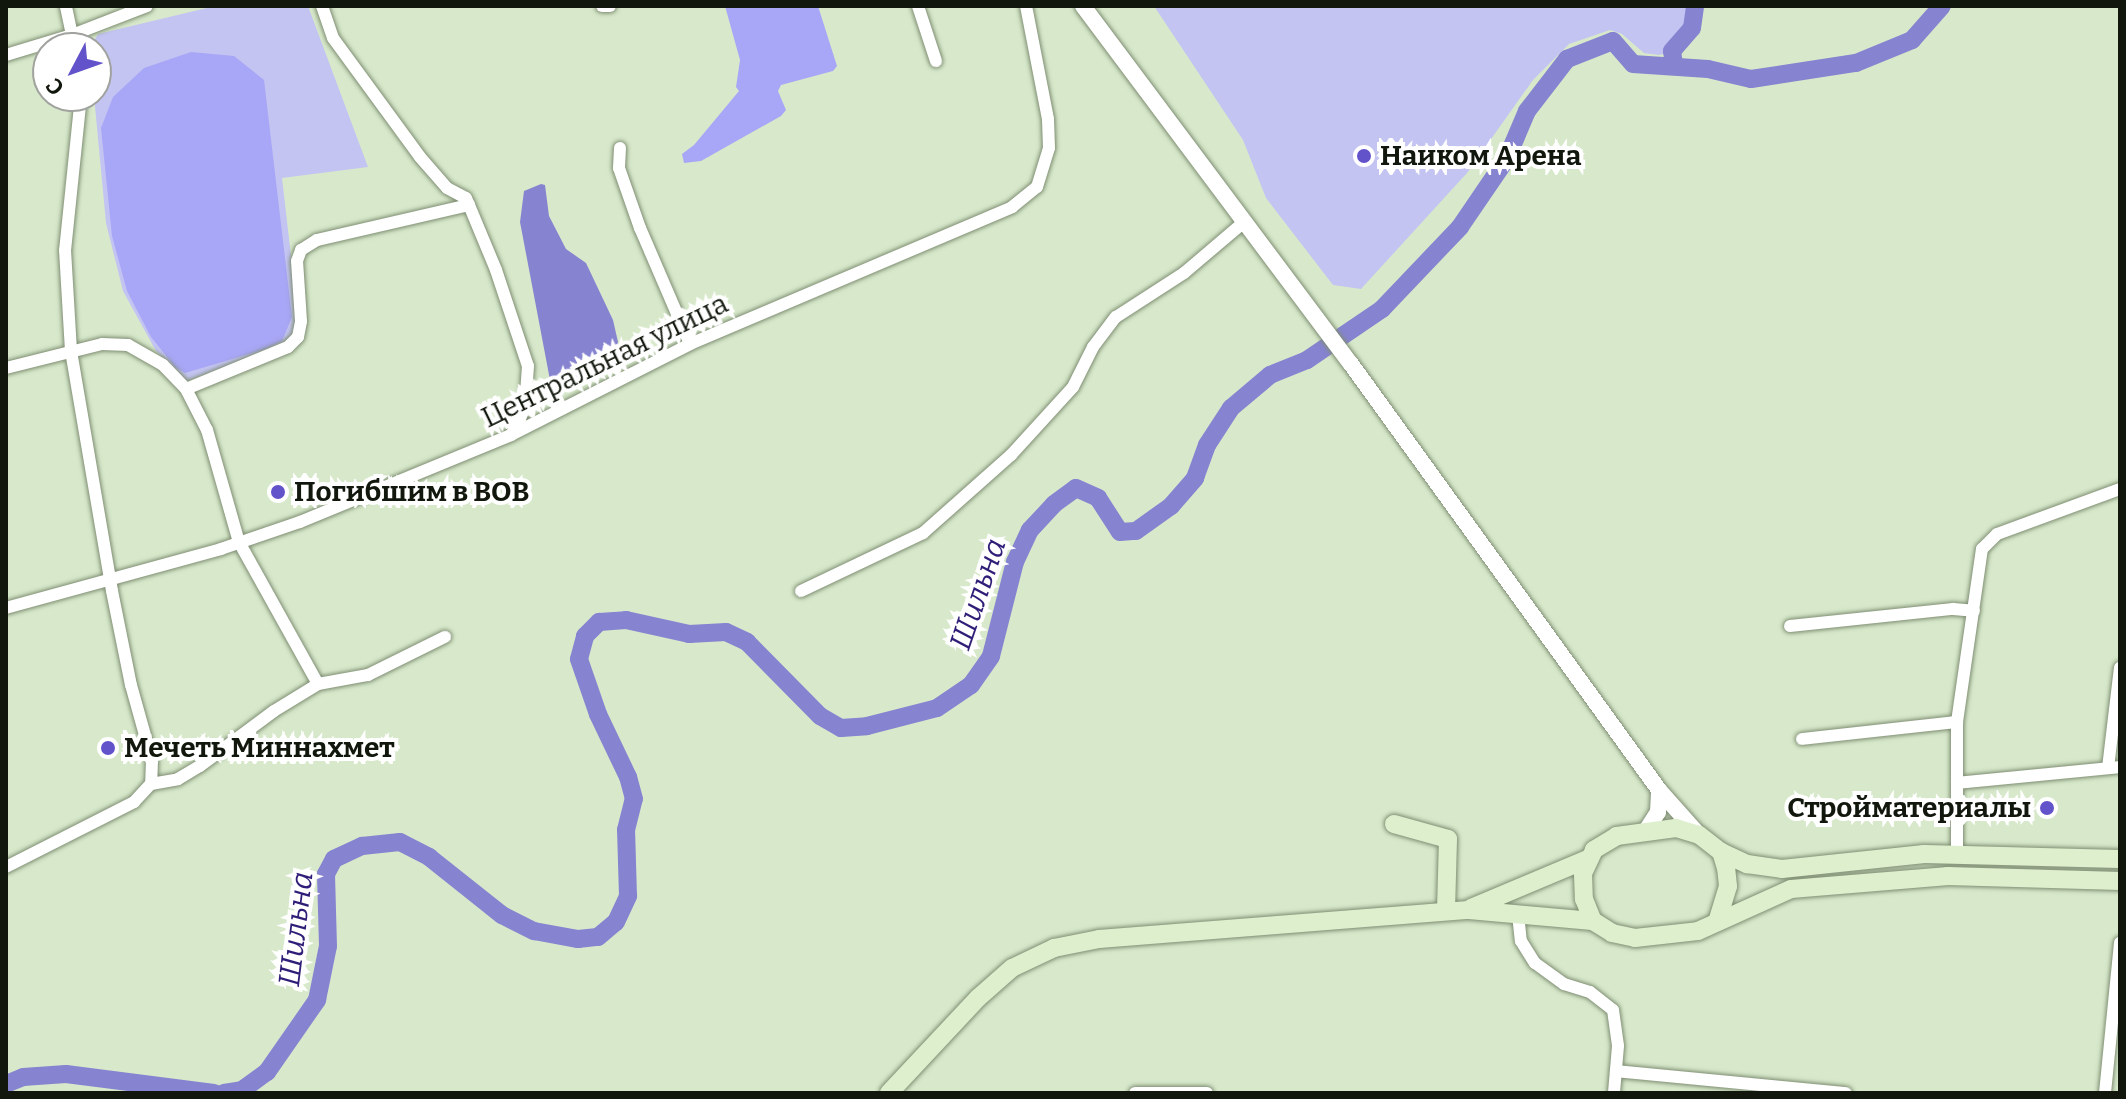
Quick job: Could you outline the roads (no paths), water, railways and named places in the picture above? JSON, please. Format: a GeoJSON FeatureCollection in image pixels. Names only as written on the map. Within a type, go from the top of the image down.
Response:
{"type":"FeatureCollection","features":[{"type":"Feature","properties":{"kind":"main road"},"geometry":{"type":"LineString","coordinates":[[1394,824],[1448,839],[1446,911]]}},
{"type":"Feature","properties":{"kind":"main road"},"geometry":{"type":"LineString","coordinates":[[1593,921],[1584,899],[1583,874],[1594,850],[1617,836],[1647,829],[1676,828],[1699,835],[1721,852],[1747,864],[1782,869],[1924,854],[2120,859]]}},
{"type":"Feature","properties":{"kind":"main road"},"geometry":{"type":"LineString","coordinates":[[1718,919],[1728,886],[1721,852]]}},
{"type":"Feature","properties":{"kind":"main road"},"geometry":{"type":"LineString","coordinates":[[1469,910],[1590,858]]}},
{"type":"Feature","properties":{"kind":"main road"},"geometry":{"type":"LineString","coordinates":[[889,1093],[978,998],[1012,968],[1054,948],[1099,939],[1469,910],[1593,921],[1612,933],[1635,938],[1698,931],[1718,919],[1791,889],[1948,876],[2120,881]]}},
{"type":"Feature","properties":{"kind":"street"},"geometry":{"type":"LineString","coordinates":[[66,6],[70,32]]}},
{"type":"Feature","properties":{"kind":"street"},"geometry":{"type":"LineString","coordinates":[[93,32],[147,6]]}},
{"type":"Feature","properties":{"kind":"street"},"geometry":{"type":"LineString","coordinates":[[322,6],[333,38],[411,145],[447,188],[466,198],[521,340],[528,366],[525,408],[511,435]]}},
{"type":"Feature","properties":{"kind":"street"},"geometry":{"type":"LineString","coordinates":[[602,6],[610,6]]}},
{"type":"Feature","properties":{"kind":"street"},"geometry":{"type":"LineString","coordinates":[[918,6],[936,61]]}},
{"type":"Feature","properties":{"kind":"street","name":"Центральная улица"},"geometry":{"type":"LineString","coordinates":[[6,608],[300,522],[534,425],[690,344],[1012,207],[1029,197],[1044,172],[1049,148],[1048,119],[1026,6]]}},
{"type":"Feature","properties":{"kind":"street"},"geometry":{"type":"LineString","coordinates":[[1083,6],[1351,364],[1659,790],[1699,835]]}},
{"type":"Feature","properties":{"kind":"street"},"geometry":{"type":"LineString","coordinates":[[6,55],[32,50]]}},
{"type":"Feature","properties":{"kind":"street"},"geometry":{"type":"LineString","coordinates":[[79,112],[65,250],[71,351],[131,685],[152,760],[151,784]]}},
{"type":"Feature","properties":{"kind":"street"},"geometry":{"type":"LineString","coordinates":[[620,148],[619,168],[640,228],[690,344]]}},
{"type":"Feature","properties":{"kind":"street"},"geometry":{"type":"LineString","coordinates":[[186,389],[288,347],[298,337],[301,321],[297,261],[301,250],[317,240],[469,205]]}},
{"type":"Feature","properties":{"kind":"street"},"geometry":{"type":"LineString","coordinates":[[801,591],[923,533],[1011,455],[1073,387],[1093,347],[1116,317],[1184,273],[1243,223]]}},
{"type":"Feature","properties":{"kind":"street"},"geometry":{"type":"LineString","coordinates":[[6,368],[102,344],[128,345],[163,365],[186,389],[207,430],[239,542],[318,684]]}},
{"type":"Feature","properties":{"kind":"street"},"geometry":{"type":"LineString","coordinates":[[525,408],[534,425]]}},
{"type":"Feature","properties":{"kind":"street"},"geometry":{"type":"LineString","coordinates":[[1957,854],[1957,722],[1982,549],[1997,534],[2120,489]]}},
{"type":"Feature","properties":{"kind":"street"},"geometry":{"type":"LineString","coordinates":[[1790,626],[1953,609],[1974,611]]}},
{"type":"Feature","properties":{"kind":"street"},"geometry":{"type":"LineString","coordinates":[[6,867],[134,802],[151,784],[178,779],[318,684],[368,675],[445,637]]}},
{"type":"Feature","properties":{"kind":"street"},"geometry":{"type":"LineString","coordinates":[[1957,783],[2114,767],[2120,668]]}},
{"type":"Feature","properties":{"kind":"street"},"geometry":{"type":"LineString","coordinates":[[1802,739],[1957,722]]}},
{"type":"Feature","properties":{"kind":"street"},"geometry":{"type":"LineString","coordinates":[[1647,829],[1658,812],[1659,790]]}},
{"type":"Feature","properties":{"kind":"street"},"geometry":{"type":"LineString","coordinates":[[1518,914],[1521,941],[1535,963],[1564,984],[1590,992],[1613,1010],[1617,1024],[1614,1093]]}},
{"type":"Feature","properties":{"kind":"street"},"geometry":{"type":"LineString","coordinates":[[2105,1093],[2120,945]]}},
{"type":"Feature","properties":{"kind":"street"},"geometry":{"type":"LineString","coordinates":[[1616,1071],[1846,1093]]}},
{"type":"Feature","properties":{"kind":"street"},"geometry":{"type":"LineString","coordinates":[[1135,1093],[1207,1093]]}},
{"type":"Feature","properties":{"kind":"waterway"},"geometry":{"type":"LineString","coordinates":[[1674,65],[1672,51],[1692,28],[1695,6]]}},
{"type":"Feature","properties":{"kind":"waterway","name":"Шильна"},"geometry":{"type":"LineString","coordinates":[[224,1093],[242,1090],[267,1072],[317,1000],[328,946],[326,874],[334,859],[362,846],[400,842],[429,857],[502,915],[534,931],[578,939],[598,937],[616,922],[628,896],[626,830],[634,799],[628,777],[598,714],[579,659],[585,636],[599,622],[626,620],[689,634],[726,632],[747,642],[820,716],[841,728],[867,726],[937,708],[971,685],[991,656],[1015,562],[1030,530],[1054,504],[1076,488],[1098,498],[1120,532],[1136,531],[1171,506],[1195,478],[1207,445],[1231,408],[1270,375],[1307,360],[1382,309],[1460,227],[1507,158],[1527,111],[1567,59],[1613,41],[1633,64],[1708,69],[1751,79],[1856,63],[1912,40],[1942,6]]}},
{"type":"Feature","properties":{"kind":"waterway","name":"Шильна"},"geometry":{"type":"LineString","coordinates":[[6,1084],[23,1077],[66,1074],[214,1093]]}},
{"type":"Feature","properties":{"kind":"place","name":"Наиком Арена"},"geometry":{"type":"Point","coordinates":[1364,156]}},
{"type":"Feature","properties":{"kind":"place","name":"Погибшим в ВОВ"},"geometry":{"type":"Point","coordinates":[278,492]}},
{"type":"Feature","properties":{"kind":"place","name":"Мечеть Миннахмет"},"geometry":{"type":"Point","coordinates":[108,748]}},
{"type":"Feature","properties":{"kind":"place","name":"Стройматериалы"},"geometry":{"type":"Point","coordinates":[2047,808]}}]}
